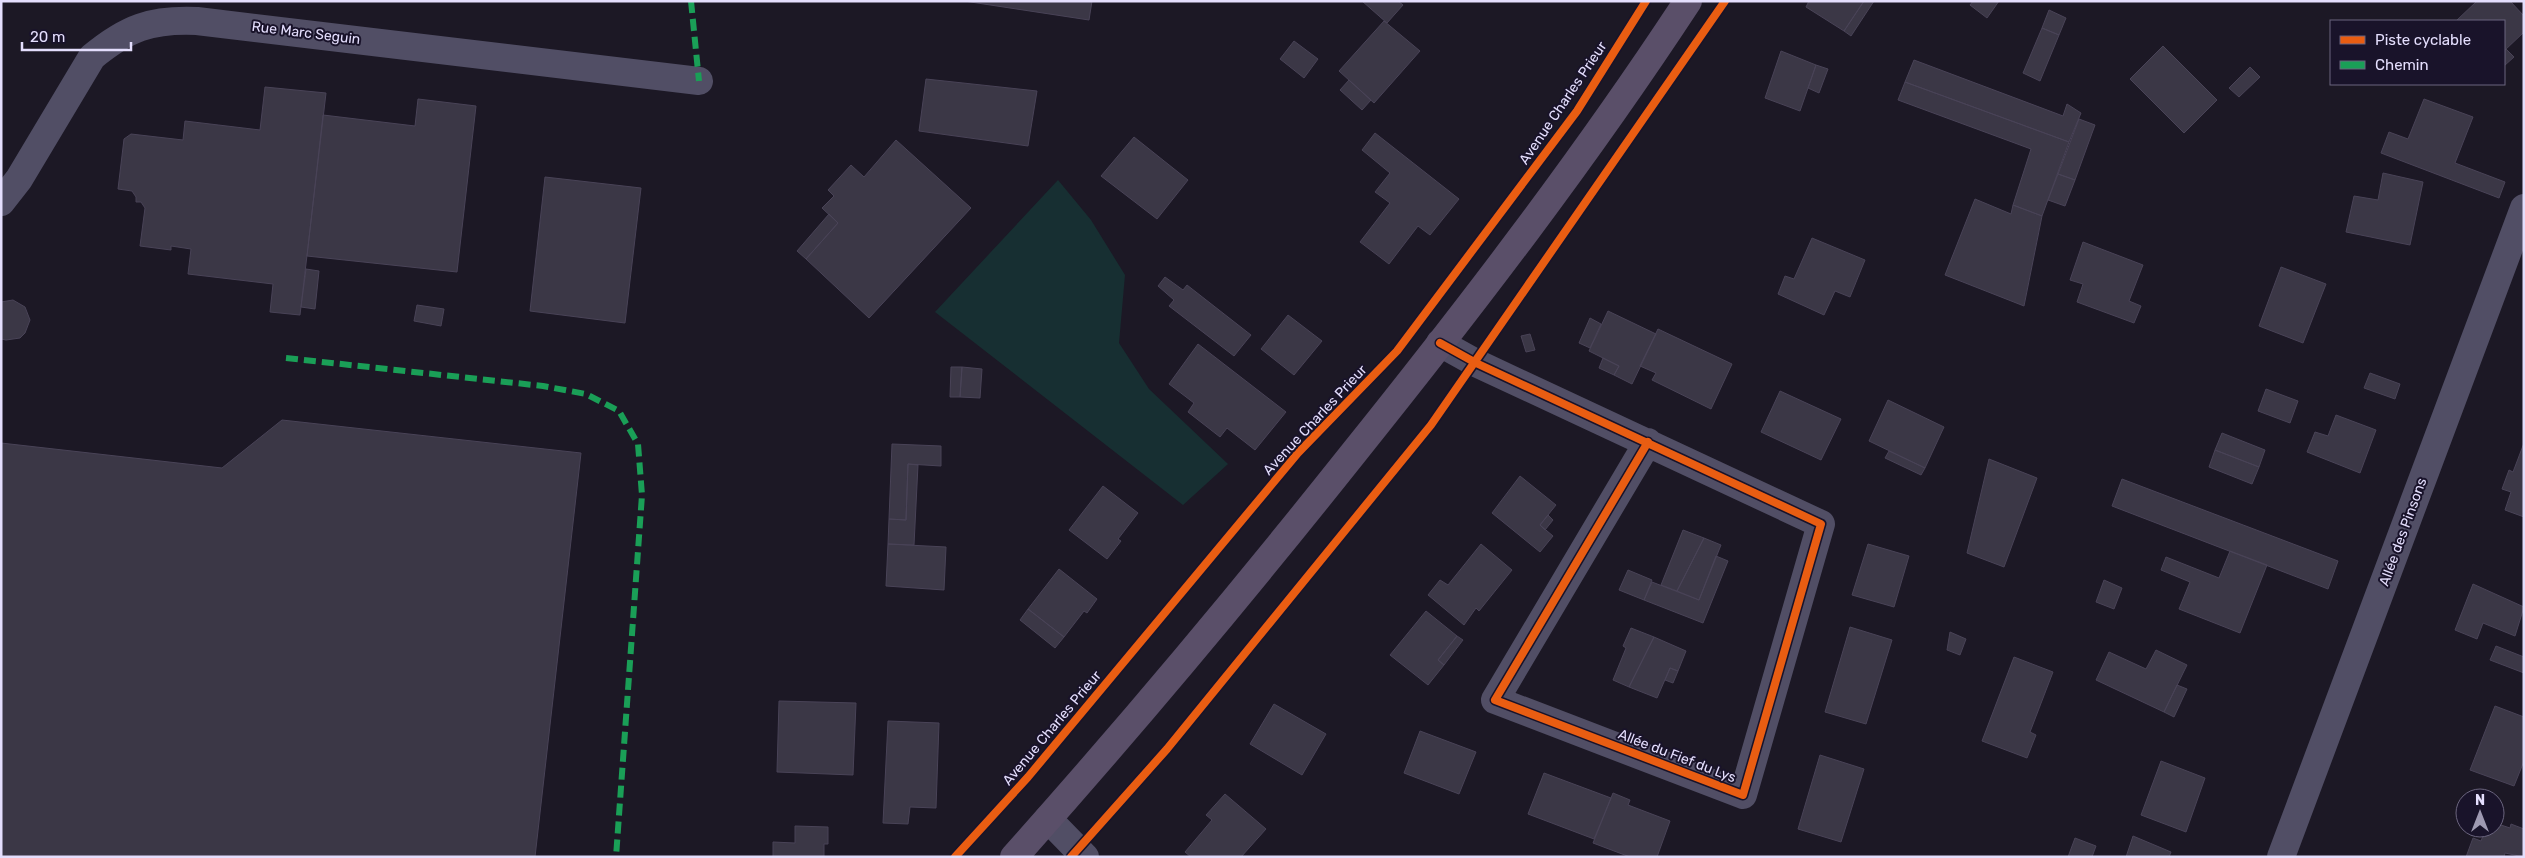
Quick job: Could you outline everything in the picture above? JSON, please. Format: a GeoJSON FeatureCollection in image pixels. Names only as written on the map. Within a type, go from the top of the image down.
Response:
{"type":"FeatureCollection","features":[{"type":"Feature","properties":{"kind":"main road"},"geometry":{"type":"LineString","coordinates":[[1014,857],[1150,703],[1249,584],[1440,343],[1529,226],[1688,1]]}},
{"type":"Feature","properties":{"kind":"street","name":"Rue Marc Seguin"},"geometry":{"type":"LineString","coordinates":[[1,202],[18,179],[92,57],[108,44],[130,31],[158,21],[197,21],[699,81]]}},
{"type":"Feature","properties":{"kind":"street","name":"Allée des Pinsons"},"geometry":{"type":"LineString","coordinates":[[2281,857],[2524,208]]}},
{"type":"Feature","properties":{"kind":"street","name":"Allée du Fief du Lys"},"geometry":{"type":"LineString","coordinates":[[1440,343],[1476,363],[1648,442],[1821,524],[1743,795],[1495,700],[1648,442]]}},
{"type":"Feature","properties":{"kind":"street"},"geometry":{"type":"LineString","coordinates":[[1048,819],[1085,857]]}},
{"type":"Feature","properties":{"kind":"green space"},"geometry":{"type":"Polygon","coordinates":[[[1058,180],[1091,220],[1125,275],[1119,343],[1149,389],[1228,464],[1183,505],[935,312],[1058,180]]]}},
{"type":"Feature","properties":{"kind":"building"},"geometry":{"type":"Polygon","coordinates":[[[964,1],[1092,1],[1089,20],[964,1]]]}},
{"type":"Feature","properties":{"kind":"building"},"geometry":{"type":"Polygon","coordinates":[[[1362,1],[1398,1],[1403,5],[1387,23],[1362,1]]]}},
{"type":"Feature","properties":{"kind":"building"},"geometry":{"type":"Polygon","coordinates":[[[1809,1],[1864,1],[1844,31],[1806,7],[1809,1]]]}},
{"type":"Feature","properties":{"kind":"building"},"geometry":{"type":"Polygon","coordinates":[[[1864,1],[1874,1],[1851,36],[1844,31],[1864,1]]]}},
{"type":"Feature","properties":{"kind":"building"},"geometry":{"type":"Polygon","coordinates":[[[1973,1],[1999,1],[1987,18],[1970,5],[1973,1]]]}},
{"type":"Feature","properties":{"kind":"building"},"geometry":{"type":"Polygon","coordinates":[[[2477,1],[2510,1],[2524,16],[2524,32],[2505,50],[2505,20],[2457,20],[2477,1]]]}},
{"type":"Feature","properties":{"kind":"building"},"geometry":{"type":"Polygon","coordinates":[[[2049,10],[2066,18],[2059,35],[2042,28],[2049,10]]]}},
{"type":"Feature","properties":{"kind":"building"},"geometry":{"type":"Polygon","coordinates":[[[1384,21],[1420,51],[1374,103],[1339,71],[1384,21]]]}},
{"type":"Feature","properties":{"kind":"building"},"geometry":{"type":"Polygon","coordinates":[[[2042,28],[2059,35],[2040,81],[2023,73],[2042,28]]]}},
{"type":"Feature","properties":{"kind":"building"},"geometry":{"type":"Polygon","coordinates":[[[1294,41],[1318,59],[1304,78],[1280,59],[1294,41]]]}},
{"type":"Feature","properties":{"kind":"building"},"geometry":{"type":"Polygon","coordinates":[[[2163,46],[2217,100],[2184,133],[2130,79],[2163,46]]]}},
{"type":"Feature","properties":{"kind":"building"},"geometry":{"type":"Polygon","coordinates":[[[2505,50],[2514,57],[2505,65],[2505,50]]]}},
{"type":"Feature","properties":{"kind":"building"},"geometry":{"type":"Polygon","coordinates":[[[1781,51],[1816,65],[1800,111],[1765,98],[1781,51]]]}},
{"type":"Feature","properties":{"kind":"building"},"geometry":{"type":"Polygon","coordinates":[[[1914,60],[2063,116],[2067,104],[2081,113],[2069,142],[1905,82],[1914,60]]]}},
{"type":"Feature","properties":{"kind":"building"},"geometry":{"type":"Polygon","coordinates":[[[1816,65],[1828,69],[1819,93],[1808,88],[1816,65]]]}},
{"type":"Feature","properties":{"kind":"building"},"geometry":{"type":"Polygon","coordinates":[[[2250,67],[2260,77],[2239,97],[2229,88],[2250,67]]]}},
{"type":"Feature","properties":{"kind":"building"},"geometry":{"type":"Polygon","coordinates":[[[926,79],[1037,91],[1028,146],[919,131],[926,79]]]}},
{"type":"Feature","properties":{"kind":"building"},"geometry":{"type":"Polygon","coordinates":[[[1349,80],[1371,100],[1362,110],[1340,90],[1349,80]]]}},
{"type":"Feature","properties":{"kind":"building"},"geometry":{"type":"Polygon","coordinates":[[[1905,82],[2069,142],[2042,216],[2013,205],[2031,149],[1898,100],[1905,82]]]}},
{"type":"Feature","properties":{"kind":"building"},"geometry":{"type":"Polygon","coordinates":[[[265,87],[326,93],[300,315],[270,312],[273,284],[188,274],[191,249],[171,246],[171,250],[140,246],[145,208],[141,202],[136,202],[136,197],[132,191],[118,189],[124,139],[131,134],[183,140],[185,121],[260,130],[265,87]]]}},
{"type":"Feature","properties":{"kind":"building"},"geometry":{"type":"Polygon","coordinates":[[[418,99],[476,106],[457,272],[307,256],[323,115],[415,126],[418,99]]]}},
{"type":"Feature","properties":{"kind":"building"},"geometry":{"type":"Polygon","coordinates":[[[2424,99],[2473,117],[2455,163],[2505,182],[2499,198],[2381,153],[2389,132],[2408,139],[2424,99]]]}},
{"type":"Feature","properties":{"kind":"building"},"geometry":{"type":"Polygon","coordinates":[[[2079,119],[2095,125],[2075,180],[2058,174],[2079,119]]]}},
{"type":"Feature","properties":{"kind":"building"},"geometry":{"type":"Polygon","coordinates":[[[1375,133],[1459,199],[1430,235],[1418,226],[1389,264],[1360,242],[1390,203],[1375,192],[1390,173],[1362,150],[1375,133]]]}},
{"type":"Feature","properties":{"kind":"building"},"geometry":{"type":"Polygon","coordinates":[[[1134,137],[1188,180],[1157,219],[1101,176],[1134,137]]]}},
{"type":"Feature","properties":{"kind":"building"},"geometry":{"type":"Polygon","coordinates":[[[896,140],[971,208],[869,318],[806,259],[838,223],[822,208],[834,196],[828,190],[851,165],[864,177],[896,140]]]}},
{"type":"Feature","properties":{"kind":"building"},"geometry":{"type":"Polygon","coordinates":[[[2383,173],[2423,182],[2410,245],[2346,232],[2354,196],[2378,200],[2383,173]]]}},
{"type":"Feature","properties":{"kind":"building"},"geometry":{"type":"Polygon","coordinates":[[[2058,174],[2075,180],[2065,206],[2048,200],[2058,174]]]}},
{"type":"Feature","properties":{"kind":"building"},"geometry":{"type":"Polygon","coordinates":[[[545,177],[641,188],[625,323],[530,311],[545,177]]]}},
{"type":"Feature","properties":{"kind":"building"},"geometry":{"type":"Polygon","coordinates":[[[1975,199],[2011,214],[2013,205],[2042,216],[2024,306],[1945,275],[1975,199]]]}},
{"type":"Feature","properties":{"kind":"building"},"geometry":{"type":"Polygon","coordinates":[[[829,214],[838,223],[806,259],[797,251],[829,214]]]}},
{"type":"Feature","properties":{"kind":"building"},"geometry":{"type":"Polygon","coordinates":[[[1812,238],[1865,260],[1850,297],[1835,291],[1824,315],[1778,294],[1785,276],[1794,279],[1812,238]]]}},
{"type":"Feature","properties":{"kind":"building"},"geometry":{"type":"Polygon","coordinates":[[[2083,242],[2143,265],[2129,301],[2141,306],[2134,323],[2077,302],[2083,284],[2070,280],[2083,242]]]}},
{"type":"Feature","properties":{"kind":"building"},"geometry":{"type":"Polygon","coordinates":[[[2281,267],[2326,284],[2303,343],[2259,326],[2281,267]]]}},
{"type":"Feature","properties":{"kind":"building"},"geometry":{"type":"Polygon","coordinates":[[[306,269],[319,271],[315,309],[301,307],[306,269]]]}},
{"type":"Feature","properties":{"kind":"building"},"geometry":{"type":"Polygon","coordinates":[[[1165,277],[1183,290],[1187,285],[1251,335],[1234,356],[1169,306],[1174,300],[1158,286],[1165,277]]]}},
{"type":"Feature","properties":{"kind":"building"},"geometry":{"type":"Polygon","coordinates":[[[13,300],[25,307],[30,320],[25,333],[20,338],[1,339],[1,302],[13,300]]]}},
{"type":"Feature","properties":{"kind":"building"},"geometry":{"type":"Polygon","coordinates":[[[417,305],[444,309],[441,326],[414,321],[417,305]]]}},
{"type":"Feature","properties":{"kind":"building"},"geometry":{"type":"Polygon","coordinates":[[[1608,311],[1656,334],[1632,384],[1614,375],[1619,366],[1589,351],[1608,311]]]}},
{"type":"Feature","properties":{"kind":"building"},"geometry":{"type":"Polygon","coordinates":[[[1288,315],[1322,341],[1294,375],[1261,349],[1288,315]]]}},
{"type":"Feature","properties":{"kind":"building"},"geometry":{"type":"Polygon","coordinates":[[[1590,318],[1601,324],[1590,348],[1579,343],[1590,318]]]}},
{"type":"Feature","properties":{"kind":"building"},"geometry":{"type":"Polygon","coordinates":[[[1658,329],[1732,364],[1711,409],[1652,380],[1656,373],[1640,366],[1658,329]]]}},
{"type":"Feature","properties":{"kind":"building"},"geometry":{"type":"Polygon","coordinates":[[[1530,334],[1535,350],[1526,352],[1521,336],[1530,334]]]}},
{"type":"Feature","properties":{"kind":"building"},"geometry":{"type":"Polygon","coordinates":[[[1198,344],[1286,412],[1255,450],[1227,428],[1220,437],[1188,412],[1194,403],[1169,384],[1198,344]]]}},
{"type":"Feature","properties":{"kind":"building"},"geometry":{"type":"Polygon","coordinates":[[[1603,358],[1619,366],[1614,375],[1599,368],[1603,358]]]}},
{"type":"Feature","properties":{"kind":"building"},"geometry":{"type":"Polygon","coordinates":[[[951,367],[962,367],[960,397],[950,397],[951,367]]]}},
{"type":"Feature","properties":{"kind":"building"},"geometry":{"type":"Polygon","coordinates":[[[962,367],[982,369],[980,398],[960,397],[962,367]]]}},
{"type":"Feature","properties":{"kind":"building"},"geometry":{"type":"Polygon","coordinates":[[[2370,373],[2400,384],[2395,399],[2364,388],[2370,373]]]}},
{"type":"Feature","properties":{"kind":"building"},"geometry":{"type":"Polygon","coordinates":[[[2266,389],[2298,401],[2290,423],[2258,411],[2266,389]]]}},
{"type":"Feature","properties":{"kind":"building"},"geometry":{"type":"Polygon","coordinates":[[[1780,391],[1841,419],[1821,460],[1761,432],[1780,391]]]}},
{"type":"Feature","properties":{"kind":"building"},"geometry":{"type":"Polygon","coordinates":[[[1888,400],[1944,427],[1925,468],[1869,441],[1888,400]]]}},
{"type":"Feature","properties":{"kind":"building"},"geometry":{"type":"Polygon","coordinates":[[[2336,415],[2376,430],[2360,473],[2307,452],[2315,432],[2328,436],[2336,415]]]}},
{"type":"Feature","properties":{"kind":"building"},"geometry":{"type":"Polygon","coordinates":[[[282,420],[581,453],[535,857],[1,857],[1,443],[222,468],[282,420]]]}},
{"type":"Feature","properties":{"kind":"building"},"geometry":{"type":"Polygon","coordinates":[[[2222,433],[2265,450],[2259,467],[2215,450],[2222,433]]]}},
{"type":"Feature","properties":{"kind":"building"},"geometry":{"type":"Polygon","coordinates":[[[2524,443],[2524,517],[2505,510],[2511,492],[2502,489],[2509,470],[2513,472],[2524,443]]]}},
{"type":"Feature","properties":{"kind":"building"},"geometry":{"type":"Polygon","coordinates":[[[892,444],[941,446],[941,466],[908,464],[906,520],[889,519],[892,444]]]}},
{"type":"Feature","properties":{"kind":"building"},"geometry":{"type":"Polygon","coordinates":[[[2215,450],[2259,467],[2252,484],[2209,467],[2215,450]]]}},
{"type":"Feature","properties":{"kind":"building"},"geometry":{"type":"Polygon","coordinates":[[[1889,451],[1925,468],[1921,475],[1885,458],[1889,451]]]}},
{"type":"Feature","properties":{"kind":"building"},"geometry":{"type":"Polygon","coordinates":[[[1989,459],[2037,478],[2004,567],[1967,553],[1989,459]]]}},
{"type":"Feature","properties":{"kind":"building"},"geometry":{"type":"Polygon","coordinates":[[[908,464],[918,465],[914,545],[888,544],[889,519],[906,520],[908,464]]]}},
{"type":"Feature","properties":{"kind":"building"},"geometry":{"type":"Polygon","coordinates":[[[1520,476],[1556,505],[1540,525],[1553,536],[1540,552],[1492,513],[1520,476]]]}},
{"type":"Feature","properties":{"kind":"building"},"geometry":{"type":"Polygon","coordinates":[[[2122,479],[2338,561],[2328,589],[2112,506],[2122,479]]]}},
{"type":"Feature","properties":{"kind":"building"},"geometry":{"type":"Polygon","coordinates":[[[1103,486],[1138,513],[1118,539],[1121,541],[1107,559],[1069,530],[1103,486]]]}},
{"type":"Feature","properties":{"kind":"building"},"geometry":{"type":"Polygon","coordinates":[[[1548,515],[1553,520],[1545,530],[1540,525],[1548,515]]]}},
{"type":"Feature","properties":{"kind":"building"},"geometry":{"type":"Polygon","coordinates":[[[1683,530],[1704,538],[1677,591],[1661,585],[1683,530]]]}},
{"type":"Feature","properties":{"kind":"building"},"geometry":{"type":"Polygon","coordinates":[[[1704,538],[1721,545],[1699,600],[1677,591],[1704,538]]]}},
{"type":"Feature","properties":{"kind":"building"},"geometry":{"type":"Polygon","coordinates":[[[888,544],[946,547],[944,590],[886,586],[888,544]]]}},
{"type":"Feature","properties":{"kind":"building"},"geometry":{"type":"Polygon","coordinates":[[[1481,544],[1512,570],[1479,611],[1476,608],[1464,625],[1428,595],[1440,580],[1448,585],[1481,544]]]}},
{"type":"Feature","properties":{"kind":"building"},"geometry":{"type":"Polygon","coordinates":[[[1868,544],[1909,556],[1894,607],[1852,595],[1868,544]]]}},
{"type":"Feature","properties":{"kind":"building"},"geometry":{"type":"Polygon","coordinates":[[[2230,551],[2267,565],[2240,633],[2179,609],[2190,582],[2161,570],[2166,557],[2219,578],[2230,551]]]}},
{"type":"Feature","properties":{"kind":"building"},"geometry":{"type":"Polygon","coordinates":[[[1716,556],[1728,561],[1703,623],[1644,600],[1652,582],[1699,600],[1716,556]]]}},
{"type":"Feature","properties":{"kind":"building"},"geometry":{"type":"Polygon","coordinates":[[[1059,569],[1097,599],[1087,613],[1084,611],[1064,637],[1028,609],[1059,569]]]}},
{"type":"Feature","properties":{"kind":"building"},"geometry":{"type":"Polygon","coordinates":[[[1628,570],[1652,580],[1644,600],[1619,590],[1628,570]]]}},
{"type":"Feature","properties":{"kind":"building"},"geometry":{"type":"Polygon","coordinates":[[[2104,580],[2122,588],[2114,609],[2096,602],[2104,580]]]}},
{"type":"Feature","properties":{"kind":"building"},"geometry":{"type":"Polygon","coordinates":[[[2473,584],[2524,607],[2515,636],[2483,623],[2477,639],[2455,630],[2473,584]]]}},
{"type":"Feature","properties":{"kind":"building"},"geometry":{"type":"Polygon","coordinates":[[[1028,609],[1064,637],[1055,648],[1020,620],[1028,609]]]}},
{"type":"Feature","properties":{"kind":"building"},"geometry":{"type":"Polygon","coordinates":[[[1426,611],[1457,636],[1438,660],[1444,665],[1428,685],[1390,655],[1426,611]]]}},
{"type":"Feature","properties":{"kind":"building"},"geometry":{"type":"Polygon","coordinates":[[[1850,627],[1892,640],[1866,724],[1825,712],[1850,627]]]}},
{"type":"Feature","properties":{"kind":"building"},"geometry":{"type":"Polygon","coordinates":[[[1631,628],[1654,637],[1629,687],[1613,680],[1626,648],[1623,646],[1631,628]]]}},
{"type":"Feature","properties":{"kind":"building"},"geometry":{"type":"Polygon","coordinates":[[[1950,632],[1966,639],[1960,655],[1947,650],[1950,632]]]}},
{"type":"Feature","properties":{"kind":"building"},"geometry":{"type":"Polygon","coordinates":[[[1457,636],[1463,640],[1444,665],[1438,660],[1457,636]]]}},
{"type":"Feature","properties":{"kind":"building"},"geometry":{"type":"Polygon","coordinates":[[[1654,637],[1686,651],[1678,671],[1670,668],[1657,698],[1629,687],[1654,637]]]}},
{"type":"Feature","properties":{"kind":"building"},"geometry":{"type":"Polygon","coordinates":[[[2496,646],[2524,657],[2524,673],[2490,660],[2496,646]]]}},
{"type":"Feature","properties":{"kind":"building"},"geometry":{"type":"Polygon","coordinates":[[[2156,650],[2187,665],[2164,712],[2096,680],[2109,652],[2146,669],[2156,650]]]}},
{"type":"Feature","properties":{"kind":"building"},"geometry":{"type":"Polygon","coordinates":[[[2014,657],[2053,672],[2030,732],[2036,735],[2027,758],[1982,741],[2014,657]]]}},
{"type":"Feature","properties":{"kind":"building"},"geometry":{"type":"Polygon","coordinates":[[[1670,668],[1678,671],[1673,683],[1665,680],[1670,668]]]}},
{"type":"Feature","properties":{"kind":"building"},"geometry":{"type":"Polygon","coordinates":[[[2177,685],[2187,689],[2174,717],[2164,712],[2177,685]]]}},
{"type":"Feature","properties":{"kind":"building"},"geometry":{"type":"Polygon","coordinates":[[[779,701],[856,703],[853,775],[777,772],[779,701]]]}},
{"type":"Feature","properties":{"kind":"building"},"geometry":{"type":"Polygon","coordinates":[[[1274,704],[1326,734],[1302,775],[1250,744],[1274,704]]]}},
{"type":"Feature","properties":{"kind":"building"},"geometry":{"type":"Polygon","coordinates":[[[2495,706],[2524,717],[2524,761],[2514,786],[2470,770],[2495,706]]]}},
{"type":"Feature","properties":{"kind":"building"},"geometry":{"type":"Polygon","coordinates":[[[888,721],[939,723],[936,808],[910,807],[908,824],[883,823],[888,721]]]}},
{"type":"Feature","properties":{"kind":"building"},"geometry":{"type":"Polygon","coordinates":[[[1420,731],[1476,752],[1459,794],[1404,773],[1420,731]]]}},
{"type":"Feature","properties":{"kind":"building"},"geometry":{"type":"Polygon","coordinates":[[[1820,755],[1864,769],[1841,842],[1798,829],[1820,755]]]}},
{"type":"Feature","properties":{"kind":"building"},"geometry":{"type":"Polygon","coordinates":[[[2161,761],[2205,778],[2186,832],[2141,815],[2161,761]]]}},
{"type":"Feature","properties":{"kind":"building"},"geometry":{"type":"Polygon","coordinates":[[[1544,773],[1611,798],[1594,839],[1528,814],[1544,773]]]}},
{"type":"Feature","properties":{"kind":"building"},"geometry":{"type":"Polygon","coordinates":[[[1613,793],[1630,800],[1628,805],[1670,821],[1657,857],[1630,857],[1593,843],[1613,793]]]}},
{"type":"Feature","properties":{"kind":"building"},"geometry":{"type":"Polygon","coordinates":[[[1225,794],[1266,829],[1241,857],[1191,857],[1185,852],[1212,820],[1206,815],[1225,794]]]}},
{"type":"Feature","properties":{"kind":"building"},"geometry":{"type":"Polygon","coordinates":[[[2511,824],[2524,829],[2524,857],[2505,853],[2504,857],[2466,857],[2473,838],[2481,841],[2482,838],[2505,838],[2505,826],[2510,828],[2511,824]]]}},
{"type":"Feature","properties":{"kind":"building"},"geometry":{"type":"Polygon","coordinates":[[[795,826],[828,827],[828,844],[824,844],[824,857],[773,857],[773,842],[795,843],[795,826]]]}},
{"type":"Feature","properties":{"kind":"building"},"geometry":{"type":"Polygon","coordinates":[[[2133,836],[2171,852],[2169,857],[2126,857],[2133,836]]]}},
{"type":"Feature","properties":{"kind":"building"},"geometry":{"type":"Polygon","coordinates":[[[2075,838],[2096,846],[2092,857],[2068,857],[2075,838]]]}},
{"type":"Feature","properties":{"kind":"marked path"},"geometry":{"type":"LineString","coordinates":[[691,1],[699,81]]}},
{"type":"Feature","properties":{"kind":"marked path"},"geometry":{"type":"LineString","coordinates":[[286,358],[543,386],[586,394],[619,411],[638,444],[642,495],[616,857]]}},
{"type":"Feature","properties":{"kind":"cycle path","name":"Avenue Charles Prieur"},"geometry":{"type":"LineString","coordinates":[[955,857],[1028,777],[1298,453],[1397,351],[1577,111],[1646,1]]}},
{"type":"Feature","properties":{"kind":"cycle path"},"geometry":{"type":"LineString","coordinates":[[1071,857],[1167,749],[1431,425],[1725,1]]}},
{"type":"Feature","properties":{"kind":"cycle path"},"geometry":{"type":"LineString","coordinates":[[1440,343],[1476,363],[1821,524],[1743,795],[1495,700],[1648,442]]}}]}
